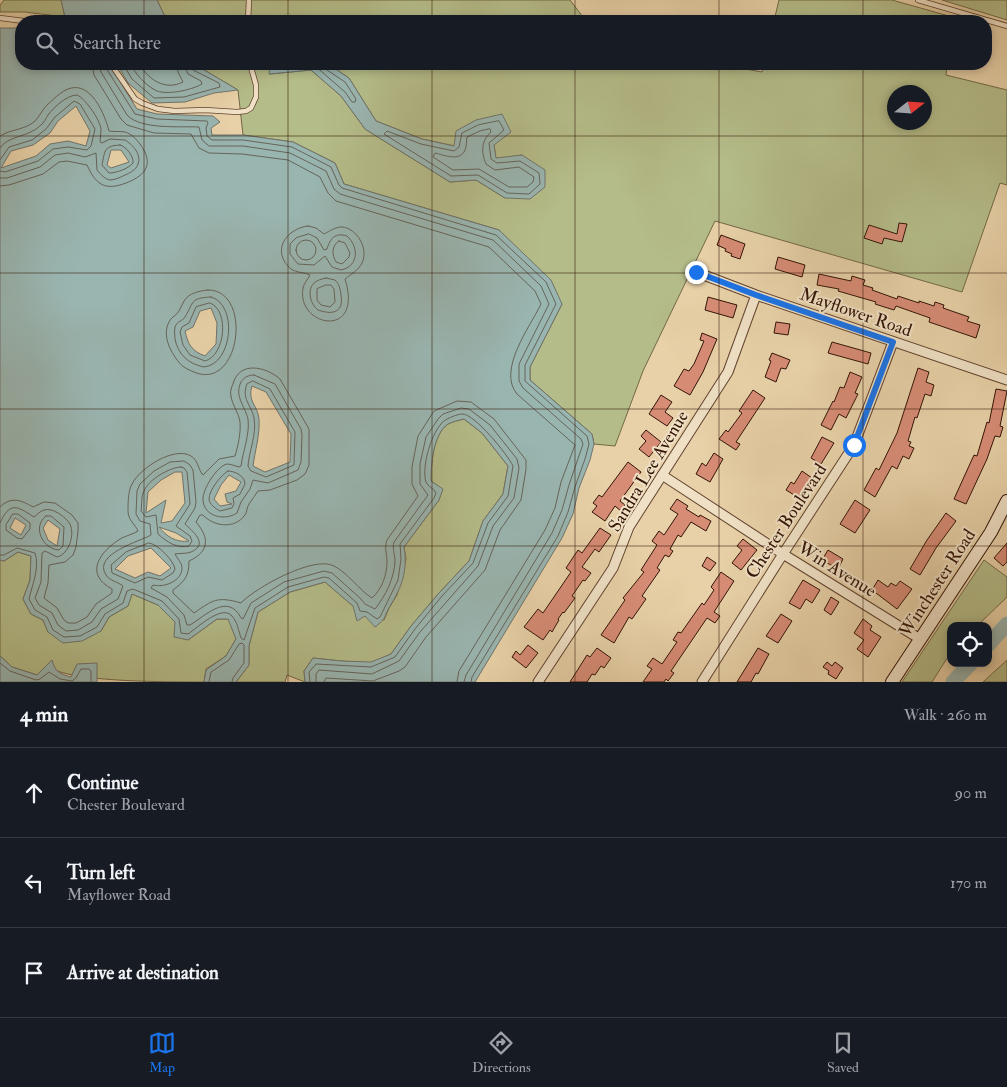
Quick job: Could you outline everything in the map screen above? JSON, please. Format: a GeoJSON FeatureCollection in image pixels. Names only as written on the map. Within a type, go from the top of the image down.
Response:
{"type":"FeatureCollection","features":[{"type":"Feature","properties":{"kind":"street","name":"Mayflower Road"},"geometry":{"type":"LineString","coordinates":[[696,272],[756,295],[1007,380]]}},
{"type":"Feature","properties":{"kind":"street","name":"Sandra Lee Avenue"},"geometry":{"type":"LineString","coordinates":[[538,682],[613,568],[629,527],[728,372],[756,295]]}},
{"type":"Feature","properties":{"kind":"street","name":"Chester Boulevard"},"geometry":{"type":"LineString","coordinates":[[702,682],[854,445],[893,342]]}},
{"type":"Feature","properties":{"kind":"street","name":"Win Avenue"},"geometry":{"type":"LineString","coordinates":[[662,475],[920,640]]}},
{"type":"Feature","properties":{"kind":"street","name":"Winchester Road"},"geometry":{"type":"LineString","coordinates":[[892,682],[991,532],[1007,500]]}},
{"type":"Feature","properties":{"kind":"lane"},"geometry":{"type":"LineString","coordinates":[[248,15],[249,0]]}},
{"type":"Feature","properties":{"kind":"lane"},"geometry":{"type":"LineString","coordinates":[[918,0],[969,15]]}},
{"type":"Feature","properties":{"kind":"lane"},"geometry":{"type":"LineString","coordinates":[[0,18],[15,20]]}},
{"type":"Feature","properties":{"kind":"lane"},"geometry":{"type":"LineString","coordinates":[[992,22],[1007,26]]}},
{"type":"Feature","properties":{"kind":"lane"},"geometry":{"type":"LineString","coordinates":[[115,70],[135,99],[158,109],[246,112],[254,102],[256,85],[252,70]]}},
{"type":"Feature","properties":{"kind":"green space"},"geometry":{"type":"Polygon","coordinates":[[[4,0],[61,0],[65,15],[0,12],[0,5],[4,0]]]}},
{"type":"Feature","properties":{"kind":"green space"},"geometry":{"type":"Polygon","coordinates":[[[157,0],[570,0],[581,15],[164,15],[157,0]]]}},
{"type":"Feature","properties":{"kind":"green space"},"geometry":{"type":"Polygon","coordinates":[[[779,0],[892,0],[945,15],[775,15],[779,0]]]}},
{"type":"Feature","properties":{"kind":"green space"},"geometry":{"type":"Polygon","coordinates":[[[942,0],[1007,0],[1007,20],[942,0]]]}},
{"type":"Feature","properties":{"kind":"green space"},"geometry":{"type":"Polygon","coordinates":[[[204,70],[270,70],[270,74],[311,70],[341,96],[365,129],[450,182],[476,180],[505,198],[522,155],[496,159],[494,145],[455,146],[422,139],[376,121],[349,78],[337,70],[751,70],[762,72],[762,70],[946,70],[946,75],[1007,90],[1007,185],[1000,183],[962,292],[715,221],[643,371],[615,446],[594,444],[592,434],[530,380],[530,367],[562,304],[499,230],[344,184],[335,163],[293,142],[243,135],[238,90],[204,70]]]}},
{"type":"Feature","properties":{"kind":"green space"},"geometry":{"type":"Polygon","coordinates":[[[464,419],[482,433],[508,466],[503,494],[483,521],[469,561],[411,626],[391,654],[371,663],[313,658],[304,671],[305,682],[287,675],[285,682],[236,682],[249,665],[249,646],[258,612],[290,592],[325,582],[365,616],[384,620],[397,595],[406,559],[404,547],[439,500],[442,489],[431,481],[432,459],[436,442],[448,424],[464,419]]]}},
{"type":"Feature","properties":{"kind":"green space"},"geometry":{"type":"Polygon","coordinates":[[[18,552],[31,556],[30,580],[23,599],[31,614],[43,620],[48,632],[101,631],[109,617],[128,606],[132,594],[158,605],[175,622],[188,640],[217,619],[229,619],[236,639],[226,656],[206,669],[204,682],[105,679],[68,674],[55,670],[37,675],[12,667],[0,656],[0,560],[4,561],[18,552]]]}},
{"type":"Feature","properties":{"kind":"green space"},"geometry":{"type":"Polygon","coordinates":[[[984,560],[1007,577],[1007,597],[981,622],[947,622],[947,658],[932,682],[902,682],[984,560]]]}},
{"type":"Feature","properties":{"kind":"green space"},"geometry":{"type":"Polygon","coordinates":[[[1007,660],[1007,682],[983,682],[1007,660]]]}},
{"type":"Feature","properties":{"kind":"water"},"geometry":{"type":"Polygon","coordinates":[[[61,0],[157,0],[164,15],[65,15],[61,0]]]}},
{"type":"Feature","properties":{"kind":"water"},"geometry":{"type":"Polygon","coordinates":[[[0,28],[15,28],[15,70],[113,70],[137,109],[157,114],[213,116],[220,122],[211,128],[212,135],[243,135],[293,142],[335,163],[344,184],[499,230],[551,280],[562,304],[530,367],[530,380],[592,434],[594,444],[579,488],[573,514],[562,538],[475,682],[305,682],[304,671],[313,658],[371,662],[391,654],[411,626],[469,561],[483,521],[503,494],[508,466],[482,433],[464,419],[448,424],[436,442],[432,459],[431,481],[443,489],[439,500],[404,547],[405,563],[403,578],[398,592],[381,622],[375,627],[365,616],[357,621],[353,606],[325,582],[290,592],[258,612],[249,646],[249,665],[236,682],[204,682],[206,670],[226,656],[236,639],[228,619],[217,619],[188,640],[174,637],[175,622],[158,605],[132,594],[128,606],[109,617],[101,631],[82,641],[63,643],[48,632],[43,620],[31,614],[23,599],[30,580],[31,556],[18,552],[4,561],[0,560],[0,28]],[[76,106],[58,121],[50,133],[33,145],[11,151],[1,168],[36,156],[50,144],[68,141],[86,146],[90,131],[76,106]],[[111,150],[107,165],[111,168],[129,162],[121,150],[111,150]],[[211,308],[200,311],[193,327],[185,331],[191,347],[205,356],[216,344],[217,323],[211,308]],[[252,386],[251,396],[259,419],[253,466],[265,472],[290,462],[291,434],[266,392],[252,386]],[[175,472],[161,480],[148,492],[146,513],[166,500],[161,523],[172,521],[185,503],[182,472],[175,472]],[[229,475],[214,499],[220,506],[232,504],[227,502],[225,494],[236,491],[241,482],[229,475]],[[15,518],[10,528],[21,535],[26,525],[15,518]],[[48,520],[43,528],[48,540],[57,546],[60,529],[48,520]],[[159,527],[176,540],[189,541],[176,533],[159,527]],[[151,548],[128,556],[115,569],[135,578],[148,572],[160,576],[171,568],[151,548]]]}},
{"type":"Feature","properties":{"kind":"water"},"geometry":{"type":"Polygon","coordinates":[[[120,70],[204,70],[238,90],[214,93],[185,102],[152,103],[128,83],[120,70]]]}},
{"type":"Feature","properties":{"kind":"water"},"geometry":{"type":"Polygon","coordinates":[[[269,70],[311,70],[269,74],[269,70]]]}},
{"type":"Feature","properties":{"kind":"water"},"geometry":{"type":"Polygon","coordinates":[[[311,70],[337,70],[349,78],[376,121],[422,139],[454,146],[456,131],[476,120],[502,114],[511,132],[494,145],[496,158],[522,155],[545,170],[545,187],[530,199],[505,198],[476,180],[450,182],[365,129],[341,96],[311,70]]]}},
{"type":"Feature","properties":{"kind":"water"},"geometry":{"type":"Polygon","coordinates":[[[0,656],[12,667],[37,675],[52,660],[59,672],[71,677],[77,664],[97,663],[97,682],[0,682],[0,656]]]}},
{"type":"Feature","properties":{"kind":"building"},"geometry":{"type":"Polygon","coordinates":[[[899,223],[907,224],[902,242],[884,238],[882,244],[864,238],[869,225],[897,234],[899,223]]]}},
{"type":"Feature","properties":{"kind":"building"},"geometry":{"type":"Polygon","coordinates":[[[721,235],[745,244],[740,259],[731,256],[732,254],[725,251],[726,249],[717,245],[721,235]]]}},
{"type":"Feature","properties":{"kind":"building"},"geometry":{"type":"Polygon","coordinates":[[[778,257],[805,265],[802,277],[775,269],[778,257]]]}},
{"type":"Feature","properties":{"kind":"building"},"geometry":{"type":"Polygon","coordinates":[[[819,274],[851,281],[852,276],[865,280],[863,285],[873,288],[872,290],[897,299],[898,296],[934,306],[935,302],[944,305],[943,308],[969,317],[967,321],[980,325],[976,338],[929,322],[930,318],[896,306],[894,310],[875,304],[876,302],[838,291],[839,289],[817,285],[819,274]]]}},
{"type":"Feature","properties":{"kind":"building"},"geometry":{"type":"Polygon","coordinates":[[[708,297],[737,305],[733,318],[705,310],[708,297]]]}},
{"type":"Feature","properties":{"kind":"building"},"geometry":{"type":"Polygon","coordinates":[[[776,322],[790,324],[788,335],[774,333],[776,322]]]}},
{"type":"Feature","properties":{"kind":"building"},"geometry":{"type":"Polygon","coordinates":[[[702,333],[717,339],[703,372],[690,395],[674,386],[684,369],[689,371],[694,364],[704,341],[700,340],[702,333]]]}},
{"type":"Feature","properties":{"kind":"building"},"geometry":{"type":"Polygon","coordinates":[[[832,342],[871,353],[868,364],[828,353],[832,342]]]}},
{"type":"Feature","properties":{"kind":"building"},"geometry":{"type":"Polygon","coordinates":[[[772,353],[790,360],[786,369],[781,368],[776,382],[765,377],[772,353]]]}},
{"type":"Feature","properties":{"kind":"building"},"geometry":{"type":"Polygon","coordinates":[[[918,368],[929,372],[926,382],[934,385],[931,396],[925,394],[917,418],[915,417],[908,441],[911,442],[909,446],[914,448],[909,459],[903,456],[897,469],[892,466],[875,497],[864,490],[876,468],[879,470],[897,433],[918,368]]]}},
{"type":"Feature","properties":{"kind":"building"},"geometry":{"type":"Polygon","coordinates":[[[850,372],[862,377],[855,393],[858,394],[846,418],[839,414],[831,430],[821,425],[840,387],[844,388],[850,372]]]}},
{"type":"Feature","properties":{"kind":"building"},"geometry":{"type":"Polygon","coordinates":[[[996,389],[1007,391],[1000,426],[1003,427],[1000,437],[995,436],[987,459],[966,504],[954,499],[974,455],[977,456],[987,422],[989,423],[996,389]]]}},
{"type":"Feature","properties":{"kind":"building"},"geometry":{"type":"Polygon","coordinates":[[[753,390],[765,398],[736,442],[740,444],[736,450],[719,439],[726,430],[728,432],[742,413],[739,411],[753,390]]]}},
{"type":"Feature","properties":{"kind":"building"},"geometry":{"type":"Polygon","coordinates":[[[661,395],[672,402],[665,412],[673,418],[667,426],[649,414],[661,395]]]}},
{"type":"Feature","properties":{"kind":"building"},"geometry":{"type":"Polygon","coordinates":[[[646,430],[661,442],[649,457],[639,449],[646,441],[641,436],[646,430]]]}},
{"type":"Feature","properties":{"kind":"building"},"geometry":{"type":"Polygon","coordinates":[[[822,437],[834,443],[821,464],[811,458],[822,437]]]}},
{"type":"Feature","properties":{"kind":"building"},"geometry":{"type":"Polygon","coordinates":[[[714,453],[723,459],[710,482],[696,474],[702,463],[706,466],[714,453]]]}},
{"type":"Feature","properties":{"kind":"building"},"geometry":{"type":"Polygon","coordinates":[[[628,462],[641,472],[620,501],[625,505],[621,511],[615,506],[605,521],[592,512],[597,506],[593,503],[599,495],[602,497],[628,462]]]}},
{"type":"Feature","properties":{"kind":"building"},"geometry":{"type":"Polygon","coordinates":[[[802,471],[812,478],[799,498],[786,490],[791,482],[794,484],[802,471]]]}},
{"type":"Feature","properties":{"kind":"building"},"geometry":{"type":"Polygon","coordinates":[[[677,499],[688,506],[686,509],[699,517],[700,515],[711,521],[706,531],[691,522],[681,537],[678,535],[670,549],[673,551],[669,557],[665,555],[657,568],[660,570],[642,596],[646,599],[632,619],[629,617],[614,643],[601,635],[625,600],[623,598],[644,572],[641,570],[657,545],[652,541],[659,531],[664,535],[678,514],[670,509],[677,499]]]}},
{"type":"Feature","properties":{"kind":"building"},"geometry":{"type":"Polygon","coordinates":[[[855,500],[870,510],[855,533],[840,524],[855,500]]]}},
{"type":"Feature","properties":{"kind":"building"},"geometry":{"type":"Polygon","coordinates":[[[946,513],[956,521],[936,548],[920,575],[910,569],[946,513]]]}},
{"type":"Feature","properties":{"kind":"building"},"geometry":{"type":"Polygon","coordinates":[[[600,528],[611,535],[599,552],[595,549],[582,567],[591,573],[585,581],[583,580],[572,596],[575,598],[558,619],[552,632],[550,630],[543,640],[524,627],[538,609],[543,613],[571,572],[566,568],[578,550],[582,553],[600,528]]]}},
{"type":"Feature","properties":{"kind":"building"},"geometry":{"type":"Polygon","coordinates":[[[743,539],[757,550],[741,570],[732,563],[742,550],[737,546],[743,539]]]}},
{"type":"Feature","properties":{"kind":"building"},"geometry":{"type":"Polygon","coordinates":[[[1007,543],[1007,562],[1003,566],[994,558],[1007,543]]]}},
{"type":"Feature","properties":{"kind":"building"},"geometry":{"type":"Polygon","coordinates":[[[828,550],[843,559],[838,569],[822,560],[828,550]]]}},
{"type":"Feature","properties":{"kind":"building"},"geometry":{"type":"Polygon","coordinates":[[[707,557],[716,563],[710,571],[702,566],[707,557]]]}},
{"type":"Feature","properties":{"kind":"building"},"geometry":{"type":"Polygon","coordinates":[[[721,572],[734,581],[714,612],[720,616],[715,623],[707,618],[671,671],[674,673],[668,681],[666,679],[664,682],[643,682],[652,669],[647,666],[653,658],[662,664],[677,642],[673,640],[678,632],[681,633],[702,603],[704,605],[714,590],[711,587],[721,572]]]}},
{"type":"Feature","properties":{"kind":"building"},"geometry":{"type":"Polygon","coordinates":[[[803,580],[820,590],[812,603],[806,599],[800,609],[789,603],[803,580]]]}},
{"type":"Feature","properties":{"kind":"building"},"geometry":{"type":"Polygon","coordinates":[[[878,580],[888,587],[891,583],[896,586],[900,581],[912,589],[897,609],[872,590],[878,580]]]}},
{"type":"Feature","properties":{"kind":"building"},"geometry":{"type":"Polygon","coordinates":[[[831,597],[839,602],[831,615],[824,610],[831,597]]]}},
{"type":"Feature","properties":{"kind":"building"},"geometry":{"type":"Polygon","coordinates":[[[781,614],[792,621],[778,643],[766,636],[781,614]]]}},
{"type":"Feature","properties":{"kind":"building"},"geometry":{"type":"Polygon","coordinates":[[[863,619],[872,626],[870,630],[881,637],[868,657],[857,649],[864,640],[854,633],[863,619]]]}},
{"type":"Feature","properties":{"kind":"building"},"geometry":{"type":"Polygon","coordinates":[[[528,645],[538,653],[526,668],[512,657],[516,651],[520,655],[528,645]]]}},
{"type":"Feature","properties":{"kind":"building"},"geometry":{"type":"Polygon","coordinates":[[[597,648],[611,658],[604,668],[601,666],[595,675],[592,674],[587,682],[570,682],[587,655],[590,657],[597,648]]]}},
{"type":"Feature","properties":{"kind":"building"},"geometry":{"type":"Polygon","coordinates":[[[758,648],[769,654],[758,674],[756,673],[751,682],[737,682],[758,648]]]}},
{"type":"Feature","properties":{"kind":"building"},"geometry":{"type":"Polygon","coordinates":[[[827,662],[832,666],[835,662],[843,668],[836,679],[828,674],[829,671],[823,667],[827,662]]]}},
{"type":"Feature","properties":{"kind":"waterway"},"geometry":{"type":"LineString","coordinates":[[992,641],[1007,624]]}},
{"type":"Feature","properties":{"kind":"waterway"},"geometry":{"type":"LineString","coordinates":[[953,682],[967,667]]}},
{"type":"Feature","properties":{"kind":"route"},"geometry":{"type":"LineString","coordinates":[[696,272],[756,295],[893,342],[854,445]]}}]}
